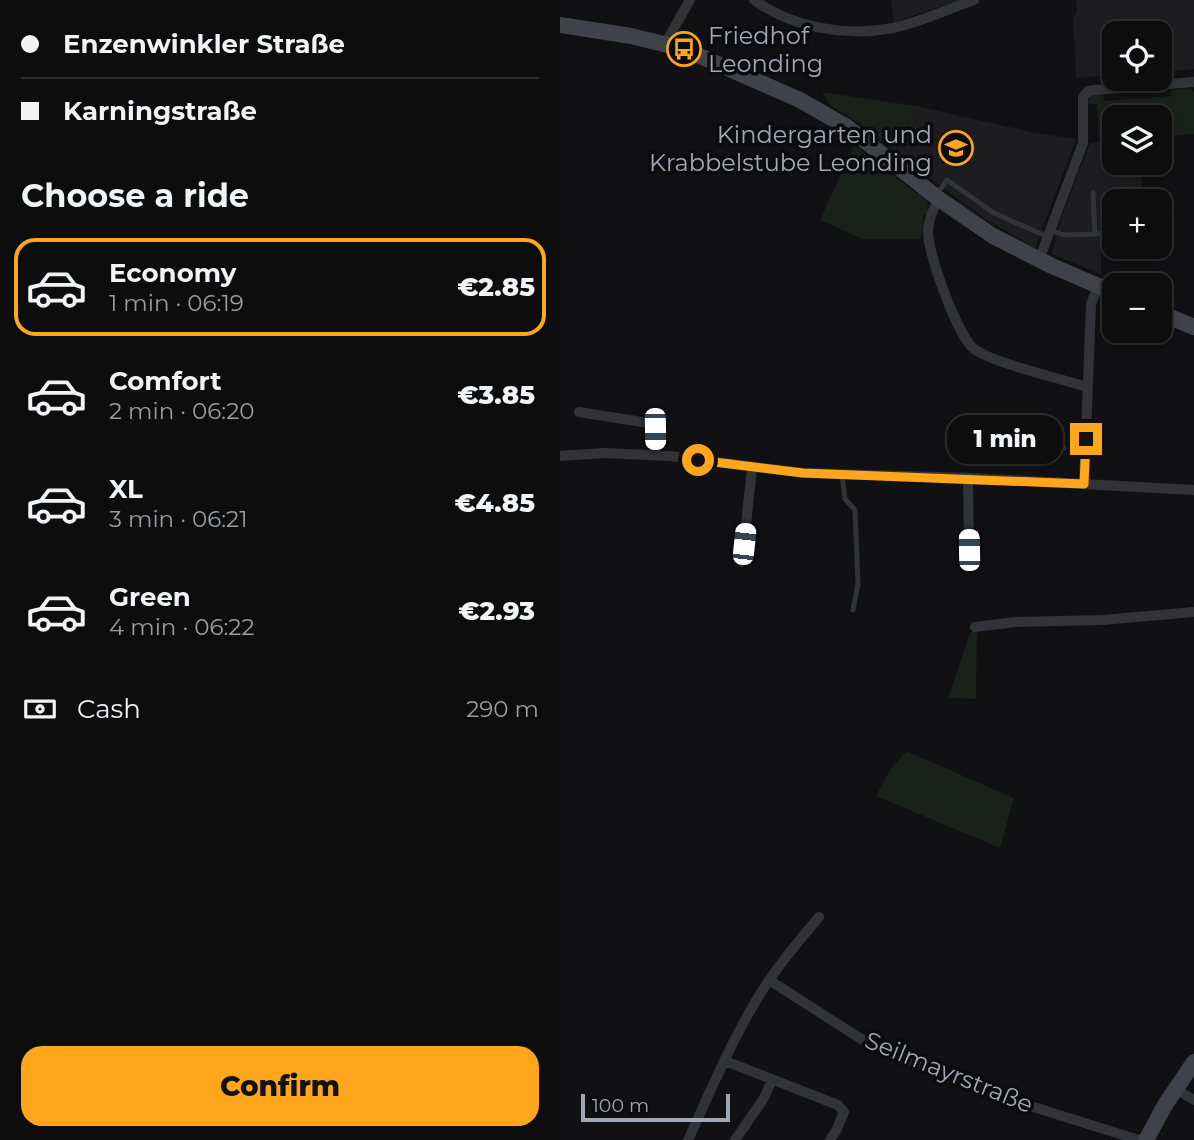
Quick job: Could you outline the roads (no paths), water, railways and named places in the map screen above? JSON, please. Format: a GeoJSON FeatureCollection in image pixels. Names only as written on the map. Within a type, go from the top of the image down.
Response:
{"type":"FeatureCollection","features":[{"type":"Feature","properties":{"kind":"street"},"geometry":{"type":"LineString","coordinates":[[666,44],[690,0]]}},
{"type":"Feature","properties":{"kind":"street"},"geometry":{"type":"LineString","coordinates":[[754,0],[779,16],[810,26],[856,32],[895,27],[974,0]]}},
{"type":"Feature","properties":{"kind":"street"},"geometry":{"type":"LineString","coordinates":[[560,25],[666,44],[800,100],[837,120],[937,198],[986,232],[1039,260],[1102,288]]}},
{"type":"Feature","properties":{"kind":"street"},"geometry":{"type":"LineString","coordinates":[[1039,260],[1083,144],[1085,93],[1194,82]]}},
{"type":"Feature","properties":{"kind":"street"},"geometry":{"type":"LineString","coordinates":[[937,198],[928,228],[931,253],[956,322],[972,347],[1006,362],[1087,387]]}},
{"type":"Feature","properties":{"kind":"street"},"geometry":{"type":"LineString","coordinates":[[1084,484],[1091,304],[1098,286]]}},
{"type":"Feature","properties":{"kind":"street"},"geometry":{"type":"LineString","coordinates":[[1172,318],[1194,327]]}},
{"type":"Feature","properties":{"kind":"street"},"geometry":{"type":"LineString","coordinates":[[579,412],[648,423],[655,429],[656,455]]}},
{"type":"Feature","properties":{"kind":"street"},"geometry":{"type":"LineString","coordinates":[[560,456],[604,453],[656,455],[752,468],[842,475],[968,478],[1194,490]]}},
{"type":"Feature","properties":{"kind":"street"},"geometry":{"type":"LineString","coordinates":[[742,562],[752,468]]}},
{"type":"Feature","properties":{"kind":"street"},"geometry":{"type":"LineString","coordinates":[[968,478],[969,550]]}},
{"type":"Feature","properties":{"kind":"street"},"geometry":{"type":"LineString","coordinates":[[975,627],[1015,622],[1102,620],[1194,612]]}},
{"type":"Feature","properties":{"kind":"street"},"geometry":{"type":"LineString","coordinates":[[688,1140],[724,1061],[769,980],[819,917]]}},
{"type":"Feature","properties":{"kind":"street","name":"Seilmayrstraße"},"geometry":{"type":"LineString","coordinates":[[769,980],[869,1044],[986,1092],[1139,1140]]}},
{"type":"Feature","properties":{"kind":"street"},"geometry":{"type":"LineString","coordinates":[[724,1061],[842,1108],[842,1117],[830,1140]]}},
{"type":"Feature","properties":{"kind":"street"},"geometry":{"type":"LineString","coordinates":[[1146,1140],[1175,1088],[1194,1062]]}},
{"type":"Feature","properties":{"kind":"street"},"geometry":{"type":"LineString","coordinates":[[735,1140],[764,1098],[772,1080]]}},
{"type":"Feature","properties":{"kind":"street"},"geometry":{"type":"LineString","coordinates":[[1175,1088],[1194,1100]]}},
{"type":"Feature","properties":{"kind":"lane"},"geometry":{"type":"LineString","coordinates":[[937,198],[947,180],[994,213],[1049,233],[1102,234]]}},
{"type":"Feature","properties":{"kind":"lane"},"geometry":{"type":"LineString","coordinates":[[1093,193],[1095,234]]}},
{"type":"Feature","properties":{"kind":"lane"},"geometry":{"type":"LineString","coordinates":[[997,444],[1066,448]]}},
{"type":"Feature","properties":{"kind":"lane"},"geometry":{"type":"LineString","coordinates":[[842,475],[845,499],[855,510],[858,584],[853,610]]}},
{"type":"Feature","properties":{"kind":"place","name":"Friedhof Leonding"},"geometry":{"type":"Point","coordinates":[684,49]}},
{"type":"Feature","properties":{"kind":"place","name":"Kindergarten und Krabbelstube Leonding"},"geometry":{"type":"Point","coordinates":[956,148]}}]}
